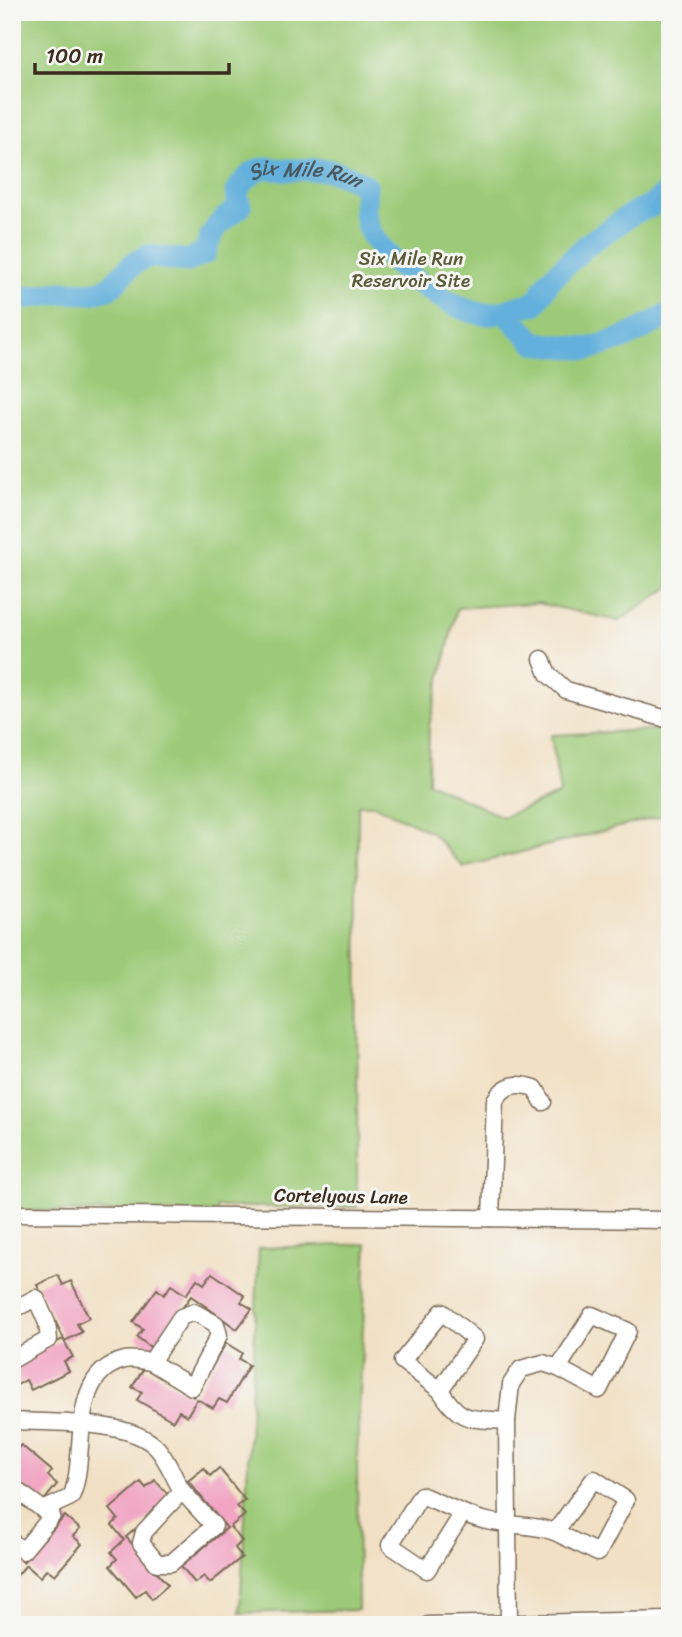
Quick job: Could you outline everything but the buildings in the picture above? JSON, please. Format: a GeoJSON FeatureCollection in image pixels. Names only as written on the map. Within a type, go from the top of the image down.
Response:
{"type":"FeatureCollection","features":[{"type":"Feature","properties":{"kind":"street"},"geometry":{"type":"LineString","coordinates":[[542,659],[548,674],[566,690],[670,720]]}},
{"type":"Feature","properties":{"kind":"street"},"geometry":{"type":"LineString","coordinates":[[491,1218],[495,1100],[507,1086],[515,1084],[535,1088],[543,1102]]}},
{"type":"Feature","properties":{"kind":"street","name":"Cortelyous Lane"},"geometry":{"type":"LineString","coordinates":[[12,1214],[670,1220]]}},
{"type":"Feature","properties":{"kind":"street"},"geometry":{"type":"LineString","coordinates":[[12,1310],[36,1298],[47,1323],[48,1339],[12,1360]]}},
{"type":"Feature","properties":{"kind":"street"},"geometry":{"type":"LineString","coordinates":[[43,1510],[71,1497],[79,1480],[80,1425],[89,1392],[98,1377],[125,1359],[151,1362],[192,1387],[219,1335],[216,1324],[194,1312],[181,1317],[151,1362]]}},
{"type":"Feature","properties":{"kind":"street"},"geometry":{"type":"LineString","coordinates":[[440,1390],[475,1339],[442,1312],[402,1361],[440,1390],[453,1411],[469,1418],[508,1420]]}},
{"type":"Feature","properties":{"kind":"street"},"geometry":{"type":"LineString","coordinates":[[509,1623],[508,1420],[511,1384],[521,1369],[543,1363],[599,1390],[628,1331],[592,1315],[558,1368]]}},
{"type":"Feature","properties":{"kind":"street"},"geometry":{"type":"LineString","coordinates":[[12,1421],[80,1425],[138,1435],[157,1448],[182,1491],[214,1527],[171,1563],[157,1563],[141,1543],[144,1532],[182,1491]]}},
{"type":"Feature","properties":{"kind":"street"},"geometry":{"type":"LineString","coordinates":[[463,1513],[427,1570],[390,1545],[421,1495],[463,1513],[486,1524],[540,1527],[598,1553],[626,1500],[594,1479],[555,1532]]}},
{"type":"Feature","properties":{"kind":"street"},"geometry":{"type":"LineString","coordinates":[[12,1487],[52,1516],[23,1551],[12,1542]]}},
{"type":"Feature","properties":{"kind":"street"},"geometry":{"type":"LineString","coordinates":[[428,1625],[670,1620]]}},
{"type":"Feature","properties":{"kind":"green space","name":"Six Mile Run Reservoir Site"},"geometry":{"type":"Polygon","coordinates":[[[12,12],[670,12],[670,587],[619,621],[537,603],[457,608],[429,726],[428,782],[502,817],[560,794],[551,735],[670,729],[670,814],[463,867],[431,832],[374,805],[358,805],[357,1207],[217,1207],[217,1213],[12,1211],[12,12]]]}},
{"type":"Feature","properties":{"kind":"green space"},"geometry":{"type":"Polygon","coordinates":[[[367,1244],[357,1456],[358,1610],[240,1613],[259,1248],[367,1244]]]}},
{"type":"Feature","properties":{"kind":"waterway","name":"Six Mile Run"},"geometry":{"type":"LineString","coordinates":[[12,300],[65,292],[91,293],[109,288],[134,263],[148,256],[187,261],[205,253],[218,226],[240,207],[236,192],[252,174],[268,168],[310,169],[337,172],[366,186],[365,213],[369,229],[388,255],[419,282],[453,304],[470,311],[499,313],[535,304],[550,280],[588,244],[635,212],[650,207],[670,189]]}},
{"type":"Feature","properties":{"kind":"waterway","name":"Six Mile Run"},"geometry":{"type":"LineString","coordinates":[[506,313],[535,343],[589,349],[627,337],[670,314]]}}]}
